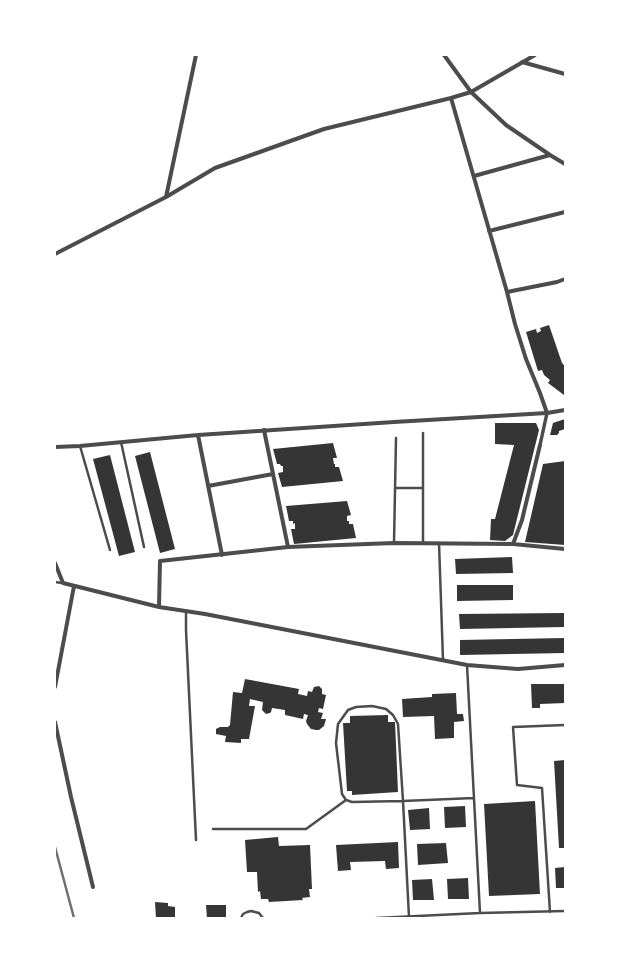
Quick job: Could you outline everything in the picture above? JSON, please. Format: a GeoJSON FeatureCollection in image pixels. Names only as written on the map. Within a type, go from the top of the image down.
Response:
{"type":"FeatureCollection","features":[{"type":"Feature","properties":{"kind":"street"},"geometry":{"type":"LineString","coordinates":[[166,197],[196,55]]}},
{"type":"Feature","properties":{"kind":"street"},"geometry":{"type":"LineString","coordinates":[[444,55],[471,92],[506,126],[550,156],[565,164]]}},
{"type":"Feature","properties":{"kind":"street"},"geometry":{"type":"LineString","coordinates":[[55,254],[166,197],[215,168],[324,129],[471,92],[535,55]]}},
{"type":"Feature","properties":{"kind":"street"},"geometry":{"type":"LineString","coordinates":[[522,62],[565,74]]}},
{"type":"Feature","properties":{"kind":"street"},"geometry":{"type":"LineString","coordinates":[[451,98],[515,324],[526,359],[547,413],[522,520],[513,544]]}},
{"type":"Feature","properties":{"kind":"street"},"geometry":{"type":"LineString","coordinates":[[474,176],[550,156]]}},
{"type":"Feature","properties":{"kind":"street"},"geometry":{"type":"LineString","coordinates":[[489,231],[565,212]]}},
{"type":"Feature","properties":{"kind":"street"},"geometry":{"type":"LineString","coordinates":[[507,292],[565,279]]}},
{"type":"Feature","properties":{"kind":"street"},"geometry":{"type":"LineString","coordinates":[[55,447],[264,430],[547,413],[565,410]]}},
{"type":"Feature","properties":{"kind":"street"},"geometry":{"type":"LineString","coordinates":[[264,430],[288,547]]}},
{"type":"Feature","properties":{"kind":"street"},"geometry":{"type":"LineString","coordinates":[[198,435],[222,554]]}},
{"type":"Feature","properties":{"kind":"street"},"geometry":{"type":"LineString","coordinates":[[208,486],[273,474]]}},
{"type":"Feature","properties":{"kind":"street"},"geometry":{"type":"LineString","coordinates":[[160,607],[160,561],[288,547],[394,543],[513,544],[565,549]]}},
{"type":"Feature","properties":{"kind":"street"},"geometry":{"type":"LineString","coordinates":[[55,563],[63,583],[160,607],[467,665],[518,669],[565,666]]}},
{"type":"Feature","properties":{"kind":"street"},"geometry":{"type":"LineString","coordinates":[[55,687],[74,586]]}},
{"type":"Feature","properties":{"kind":"street"},"geometry":{"type":"LineString","coordinates":[[55,722],[71,797],[94,887]]}},
{"type":"Feature","properties":{"kind":"lane"},"geometry":{"type":"LineString","coordinates":[[423,434],[423,543]]}},
{"type":"Feature","properties":{"kind":"lane"},"geometry":{"type":"LineString","coordinates":[[394,543],[396,438]]}},
{"type":"Feature","properties":{"kind":"lane"},"geometry":{"type":"LineString","coordinates":[[121,442],[144,547]]}},
{"type":"Feature","properties":{"kind":"lane"},"geometry":{"type":"LineString","coordinates":[[80,446],[110,550]]}},
{"type":"Feature","properties":{"kind":"lane"},"geometry":{"type":"LineString","coordinates":[[396,488],[423,488]]}},
{"type":"Feature","properties":{"kind":"lane"},"geometry":{"type":"LineString","coordinates":[[439,543],[443,660]]}},
{"type":"Feature","properties":{"kind":"lane"},"geometry":{"type":"LineString","coordinates":[[55,582],[63,583]]}},
{"type":"Feature","properties":{"kind":"lane"},"geometry":{"type":"LineString","coordinates":[[186,611],[196,840]]}},
{"type":"Feature","properties":{"kind":"lane"},"geometry":{"type":"LineString","coordinates":[[467,665],[480,913]]}},
{"type":"Feature","properties":{"kind":"lane"},"geometry":{"type":"LineString","coordinates":[[409,917],[403,801],[398,724],[393,715],[386,709],[372,706],[356,707],[348,710],[338,724],[336,743],[337,758],[342,794],[346,800],[352,802],[403,801],[474,798]]}},
{"type":"Feature","properties":{"kind":"lane"},"geometry":{"type":"LineString","coordinates":[[550,912],[542,788],[517,785],[513,727],[565,725]]}},
{"type":"Feature","properties":{"kind":"lane"},"geometry":{"type":"LineString","coordinates":[[213,829],[306,829],[346,800]]}},
{"type":"Feature","properties":{"kind":"lane"},"geometry":{"type":"LineString","coordinates":[[241,918],[244,914],[251,911],[259,913],[263,918]]}},
{"type":"Feature","properties":{"kind":"lane"},"geometry":{"type":"LineString","coordinates":[[376,918],[565,911]]}},
{"type":"Feature","properties":{"kind":"building"},"geometry":{"type":"Polygon","coordinates":[[[549,325],[562,363],[565,366],[564,395],[548,383],[550,380],[544,375],[542,370],[538,371],[526,332],[536,329],[537,333],[541,331],[540,328],[549,325]]]}},
{"type":"Feature","properties":{"kind":"building"},"geometry":{"type":"Polygon","coordinates":[[[565,419],[565,429],[559,431],[557,435],[550,435],[553,423],[565,419]]]}},
{"type":"Feature","properties":{"kind":"building"},"geometry":{"type":"Polygon","coordinates":[[[495,423],[536,423],[539,430],[513,535],[505,541],[490,540],[491,519],[495,519],[514,445],[495,444],[495,423]]]}},
{"type":"Feature","properties":{"kind":"building"},"geometry":{"type":"Polygon","coordinates":[[[333,443],[337,458],[333,458],[334,464],[335,467],[339,467],[343,481],[282,487],[278,473],[283,472],[283,466],[277,464],[273,449],[333,443]]]}},
{"type":"Feature","properties":{"kind":"building"},"geometry":{"type":"Polygon","coordinates":[[[150,452],[175,549],[160,553],[135,456],[150,452]]]}},
{"type":"Feature","properties":{"kind":"building"},"geometry":{"type":"Polygon","coordinates":[[[110,455],[135,552],[119,556],[93,459],[110,455]]]}},
{"type":"Feature","properties":{"kind":"building"},"geometry":{"type":"Polygon","coordinates":[[[565,461],[565,545],[525,542],[543,464],[565,461]]]}},
{"type":"Feature","properties":{"kind":"building"},"geometry":{"type":"Polygon","coordinates":[[[347,501],[351,515],[347,516],[347,521],[349,521],[349,524],[353,524],[356,538],[294,544],[291,529],[295,529],[295,523],[293,524],[293,521],[289,521],[286,506],[347,501]]]}},
{"type":"Feature","properties":{"kind":"building"},"geometry":{"type":"Polygon","coordinates":[[[512,557],[513,573],[456,574],[455,559],[512,557]]]}},
{"type":"Feature","properties":{"kind":"building"},"geometry":{"type":"Polygon","coordinates":[[[457,585],[513,585],[513,600],[457,601],[457,585]]]}},
{"type":"Feature","properties":{"kind":"building"},"geometry":{"type":"Polygon","coordinates":[[[565,613],[565,627],[460,629],[459,614],[565,613]]]}},
{"type":"Feature","properties":{"kind":"building"},"geometry":{"type":"Polygon","coordinates":[[[565,638],[565,653],[460,655],[460,640],[565,638]]]}},
{"type":"Feature","properties":{"kind":"building"},"geometry":{"type":"Polygon","coordinates":[[[245,679],[299,689],[298,694],[307,696],[308,691],[312,692],[314,687],[319,686],[322,689],[322,694],[326,695],[323,709],[319,708],[318,712],[323,713],[321,719],[326,719],[324,726],[319,730],[311,729],[306,721],[308,715],[304,714],[303,719],[285,715],[285,710],[272,708],[270,713],[266,714],[262,710],[263,702],[250,699],[249,706],[255,706],[249,739],[241,739],[241,743],[225,742],[226,736],[216,734],[216,729],[220,727],[228,727],[230,725],[233,692],[242,693],[245,679]]]}},
{"type":"Feature","properties":{"kind":"building"},"geometry":{"type":"Polygon","coordinates":[[[531,684],[565,684],[565,703],[540,704],[540,708],[532,708],[531,684]]]}},
{"type":"Feature","properties":{"kind":"building"},"geometry":{"type":"Polygon","coordinates":[[[456,693],[457,714],[463,714],[464,721],[454,722],[454,738],[435,739],[434,716],[403,717],[402,699],[432,697],[432,694],[456,693]]]}},
{"type":"Feature","properties":{"kind":"building"},"geometry":{"type":"Polygon","coordinates":[[[388,715],[388,722],[395,722],[398,792],[352,795],[352,791],[347,791],[343,723],[350,723],[350,716],[388,715]]]}},
{"type":"Feature","properties":{"kind":"building"},"geometry":{"type":"Polygon","coordinates":[[[565,760],[565,848],[559,848],[554,761],[565,760]]]}},
{"type":"Feature","properties":{"kind":"building"},"geometry":{"type":"Polygon","coordinates":[[[535,801],[540,894],[489,896],[484,804],[535,801]]]}},
{"type":"Feature","properties":{"kind":"building"},"geometry":{"type":"Polygon","coordinates":[[[465,806],[466,827],[445,828],[444,807],[465,806]]]}},
{"type":"Feature","properties":{"kind":"building"},"geometry":{"type":"Polygon","coordinates":[[[429,808],[430,829],[410,830],[408,810],[429,808]]]}},
{"type":"Feature","properties":{"kind":"building"},"geometry":{"type":"Polygon","coordinates":[[[278,837],[279,846],[310,845],[312,889],[309,889],[310,897],[302,898],[303,900],[269,902],[268,899],[261,899],[260,891],[258,892],[257,872],[247,872],[245,840],[278,837]]]}},
{"type":"Feature","properties":{"kind":"building"},"geometry":{"type":"Polygon","coordinates":[[[398,842],[399,868],[386,869],[385,861],[350,862],[351,870],[338,871],[336,845],[398,842]]]}},
{"type":"Feature","properties":{"kind":"building"},"geometry":{"type":"Polygon","coordinates":[[[446,843],[448,863],[418,865],[417,844],[446,843]]]}},
{"type":"Feature","properties":{"kind":"building"},"geometry":{"type":"Polygon","coordinates":[[[565,867],[565,888],[556,888],[555,868],[565,867]]]}},
{"type":"Feature","properties":{"kind":"building"},"geometry":{"type":"Polygon","coordinates":[[[468,878],[469,899],[448,899],[447,879],[468,878]]]}},
{"type":"Feature","properties":{"kind":"building"},"geometry":{"type":"Polygon","coordinates":[[[432,879],[434,900],[413,900],[412,880],[432,879]]]}},
{"type":"Feature","properties":{"kind":"building"},"geometry":{"type":"Polygon","coordinates":[[[155,902],[168,903],[168,906],[175,907],[175,918],[156,918],[155,902]]]}},
{"type":"Feature","properties":{"kind":"building"},"geometry":{"type":"Polygon","coordinates":[[[206,905],[226,905],[226,918],[207,918],[206,905]]]}},
{"type":"Feature","properties":{"kind":"railway"},"geometry":{"type":"LineString","coordinates":[[55,847],[74,918]]}}]}
